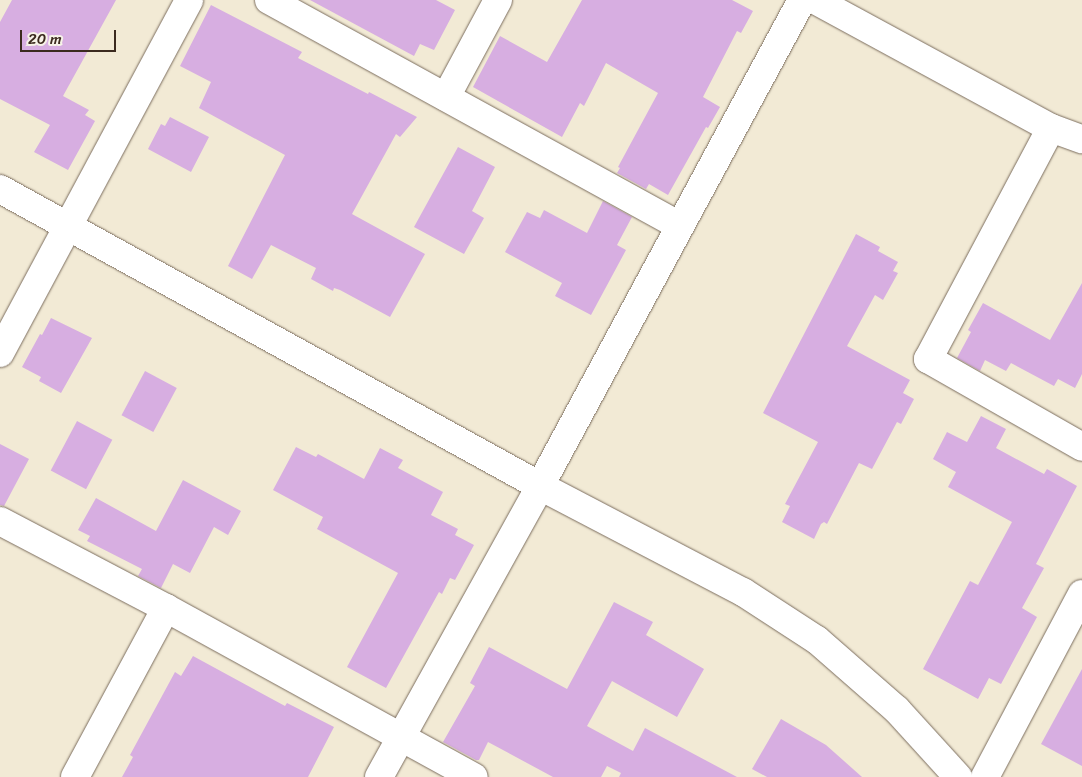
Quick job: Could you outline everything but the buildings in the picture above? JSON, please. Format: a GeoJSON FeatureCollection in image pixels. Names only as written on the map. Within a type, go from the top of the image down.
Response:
{"type":"FeatureCollection","features":[{"type":"Feature","properties":{"kind":"street"},"geometry":{"type":"LineString","coordinates":[[0,353],[189,0]]}},
{"type":"Feature","properties":{"kind":"street"},"geometry":{"type":"LineString","coordinates":[[269,0],[679,225]]}},
{"type":"Feature","properties":{"kind":"street"},"geometry":{"type":"LineString","coordinates":[[446,97],[498,0]]}},
{"type":"Feature","properties":{"kind":"street"},"geometry":{"type":"LineString","coordinates":[[379,777],[540,486],[802,0]]}},
{"type":"Feature","properties":{"kind":"street"},"geometry":{"type":"LineString","coordinates":[[816,0],[1051,128],[1082,139]]}},
{"type":"Feature","properties":{"kind":"street"},"geometry":{"type":"LineString","coordinates":[[1051,128],[928,359],[1082,447]]}},
{"type":"Feature","properties":{"kind":"street"},"geometry":{"type":"LineString","coordinates":[[0,189],[540,486],[743,592],[817,640],[897,710],[958,777]]}},
{"type":"Feature","properties":{"kind":"street"},"geometry":{"type":"LineString","coordinates":[[0,521],[166,608],[474,777]]}},
{"type":"Feature","properties":{"kind":"street"},"geometry":{"type":"LineString","coordinates":[[985,777],[1082,594]]}},
{"type":"Feature","properties":{"kind":"street"},"geometry":{"type":"LineString","coordinates":[[75,777],[166,608]]}}]}
